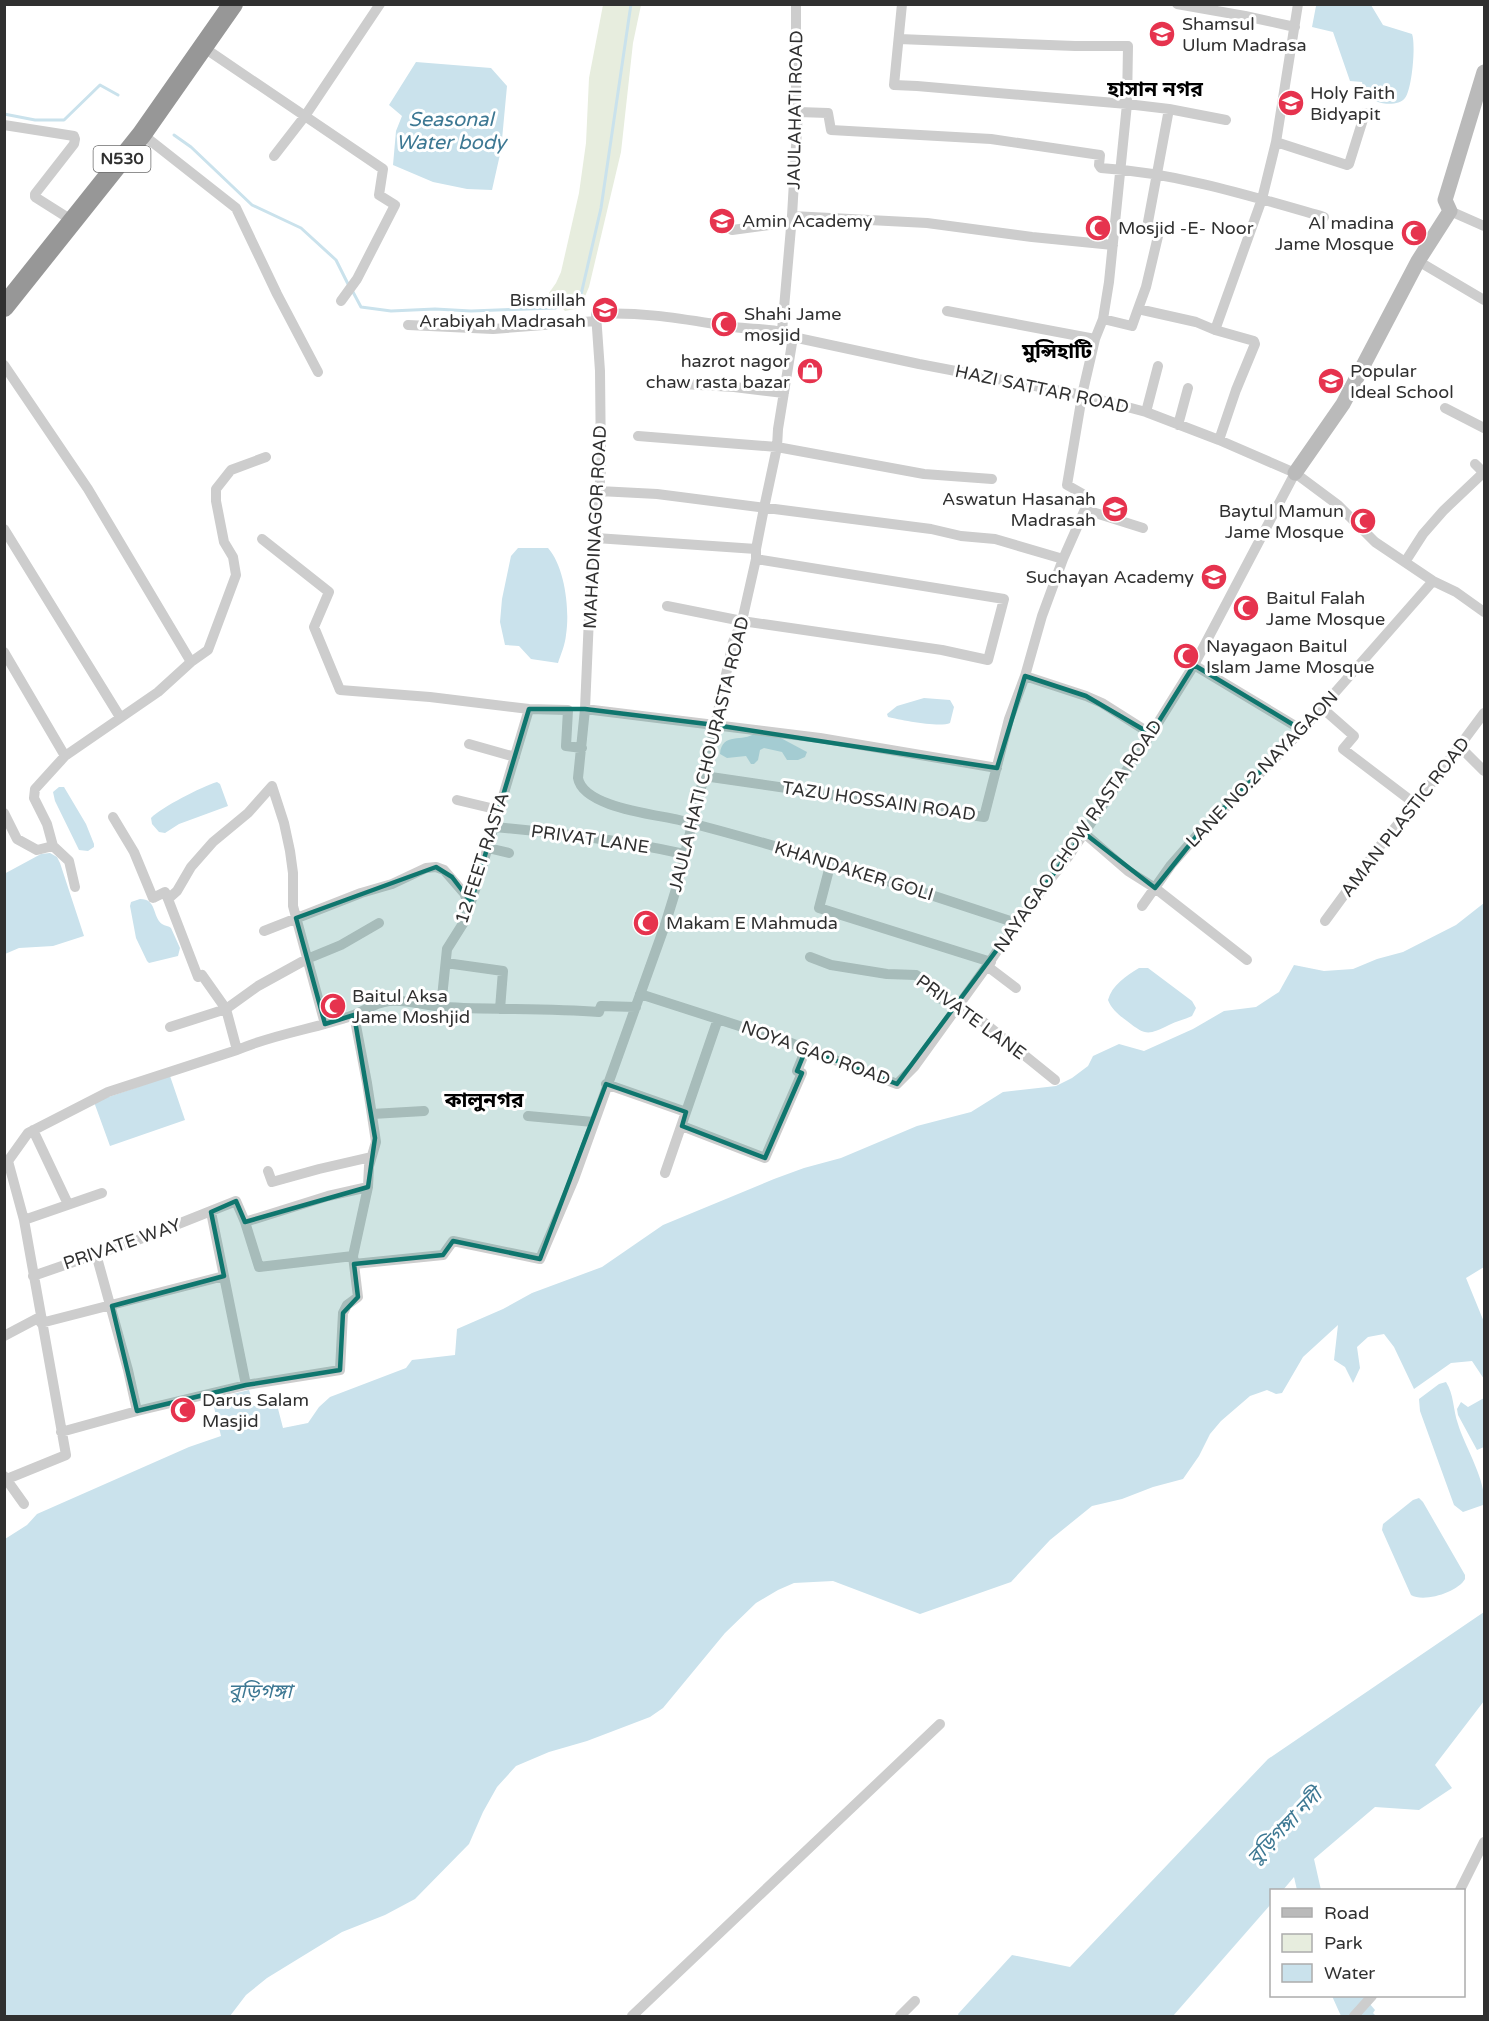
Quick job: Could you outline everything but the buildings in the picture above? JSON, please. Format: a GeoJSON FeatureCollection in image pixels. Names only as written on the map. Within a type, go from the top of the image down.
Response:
{"type":"FeatureCollection","features":[{"type":"Feature","properties":{"kind":"highway","name":"N530"},"geometry":{"type":"LineString","coordinates":[[4,307],[142,134],[232,4]]}},
{"type":"Feature","properties":{"kind":"street"},"geometry":{"type":"LineString","coordinates":[[274,156],[305,117],[380,4]]}},
{"type":"Feature","properties":{"kind":"street","name":"JAULAHATI ROAD"},"geometry":{"type":"LineString","coordinates":[[782,331],[792,219],[798,112],[796,103],[796,4]]}},
{"type":"Feature","properties":{"kind":"street"},"geometry":{"type":"LineString","coordinates":[[902,4],[893,81],[898,87],[917,86],[1127,104],[1226,120]]}},
{"type":"Feature","properties":{"kind":"street"},"geometry":{"type":"LineString","coordinates":[[1177,4],[1295,27]]}},
{"type":"Feature","properties":{"kind":"street"},"geometry":{"type":"LineString","coordinates":[[1215,330],[1262,199],[1276,142],[1298,4]]}},
{"type":"Feature","properties":{"kind":"street"},"geometry":{"type":"LineString","coordinates":[[899,43],[1128,46],[1127,104],[1103,319],[1095,339],[1082,395],[1067,484],[1090,498],[1086,510],[1143,528]]}},
{"type":"Feature","properties":{"kind":"street"},"geometry":{"type":"LineString","coordinates":[[203,47],[383,169],[379,195],[395,206],[357,279],[344,298]]}},
{"type":"Feature","properties":{"kind":"street"},"geometry":{"type":"LineString","coordinates":[[1485,72],[1445,200],[1450,211],[1485,226]]}},
{"type":"Feature","properties":{"kind":"street"},"geometry":{"type":"LineString","coordinates":[[1103,319],[1132,326],[1146,287],[1159,232],[1159,229],[1148,224],[1169,109]]}},
{"type":"Feature","properties":{"kind":"street"},"geometry":{"type":"LineString","coordinates":[[798,112],[828,113],[831,130],[991,139],[1070,153],[1100,155],[1099,167],[1157,174],[1262,199],[1324,217]]}},
{"type":"Feature","properties":{"kind":"street"},"geometry":{"type":"LineString","coordinates":[[1276,142],[1347,165],[1365,113]]}},
{"type":"Feature","properties":{"kind":"street"},"geometry":{"type":"LineString","coordinates":[[4,124],[74,136],[74,144],[35,195],[73,221]]}},
{"type":"Feature","properties":{"kind":"street"},"geometry":{"type":"LineString","coordinates":[[142,134],[236,208],[318,372]]}},
{"type":"Feature","properties":{"kind":"street"},"geometry":{"type":"LineString","coordinates":[[1295,473],[1343,404],[1418,261],[1450,211]]}},
{"type":"Feature","properties":{"kind":"street"},"geometry":{"type":"LineString","coordinates":[[732,230],[792,219],[927,222],[1032,237],[1113,245]]}},
{"type":"Feature","properties":{"kind":"street"},"geometry":{"type":"LineString","coordinates":[[1418,261],[1485,300]]}},
{"type":"Feature","properties":{"kind":"street"},"geometry":{"type":"LineString","coordinates":[[1138,309],[1196,322],[1254,341],[1255,344],[1219,440]]}},
{"type":"Feature","properties":{"kind":"street"},"geometry":{"type":"LineString","coordinates":[[947,311],[1095,339]]}},
{"type":"Feature","properties":{"kind":"street"},"geometry":{"type":"LineString","coordinates":[[408,325],[493,329],[596,318],[676,317],[736,327],[782,331]]}},
{"type":"Feature","properties":{"kind":"street","name":"MAHADINAGOR ROAD"},"geometry":{"type":"LineString","coordinates":[[580,774],[599,491],[601,429],[596,318]]}},
{"type":"Feature","properties":{"kind":"street","name":"HAZI SATTAR ROAD"},"geometry":{"type":"LineString","coordinates":[[782,331],[793,337],[1082,395],[1146,412],[1219,440],[1295,473],[1338,505],[1375,542],[1485,612]]}},
{"type":"Feature","properties":{"kind":"street","name":"JAULA HATI CHOURASTA ROAD"},"geometry":{"type":"LineString","coordinates":[[354,1260],[443,1255],[453,1241],[540,1259],[574,1179],[668,915],[704,776],[733,642],[742,621],[777,447],[793,337]]}},
{"type":"Feature","properties":{"kind":"street"},"geometry":{"type":"LineString","coordinates":[[4,365],[88,489],[191,662]]}},
{"type":"Feature","properties":{"kind":"street"},"geometry":{"type":"LineString","coordinates":[[1146,412],[1158,366]]}},
{"type":"Feature","properties":{"kind":"street"},"geometry":{"type":"LineString","coordinates":[[682,384],[784,393]]}},
{"type":"Feature","properties":{"kind":"street"},"geometry":{"type":"LineString","coordinates":[[1178,425],[1188,388]]}},
{"type":"Feature","properties":{"kind":"street"},"geometry":{"type":"LineString","coordinates":[[1445,408],[1485,428]]}},
{"type":"Feature","properties":{"kind":"street"},"geometry":{"type":"LineString","coordinates":[[638,435],[777,447],[924,474],[992,478]]}},
{"type":"Feature","properties":{"kind":"street"},"geometry":{"type":"LineString","coordinates":[[75,886],[69,861],[54,846],[47,824],[34,798],[35,789],[65,756],[158,692],[207,650],[236,574],[233,557],[224,542],[216,489],[231,470],[266,457]]}},
{"type":"Feature","properties":{"kind":"street"},"geometry":{"type":"LineString","coordinates":[[1405,562],[1423,534],[1437,518],[1484,472],[1475,464]]}},
{"type":"Feature","properties":{"kind":"street","name":"NAYAGAO CHOW RASTA ROAD"},"geometry":{"type":"LineString","coordinates":[[959,1005],[1016,922],[1084,833],[1151,734],[1194,665],[1295,473]]}},
{"type":"Feature","properties":{"kind":"street"},"geometry":{"type":"LineString","coordinates":[[599,491],[657,494],[823,514],[995,539],[1064,559]]}},
{"type":"Feature","properties":{"kind":"street","name":"TAZU HOSSAIN ROAD"},"geometry":{"type":"LineString","coordinates":[[704,776],[984,817],[1009,718],[1025,676],[1042,616],[1086,510]]}},
{"type":"Feature","properties":{"kind":"street"},"geometry":{"type":"LineString","coordinates":[[4,529],[120,717]]}},
{"type":"Feature","properties":{"kind":"street"},"geometry":{"type":"LineString","coordinates":[[596,538],[756,554],[1004,599],[988,660],[942,650],[742,621],[667,606]]}},
{"type":"Feature","properties":{"kind":"street"},"geometry":{"type":"LineString","coordinates":[[262,539],[329,592],[314,627],[340,690],[430,697],[529,709],[568,710],[566,746],[582,748]]}},
{"type":"Feature","properties":{"kind":"street","name":"LANE NO.2 NAYAGAON"},"geometry":{"type":"LineString","coordinates":[[1142,906],[1171,865],[1199,833],[1302,730],[1433,581]]}},
{"type":"Feature","properties":{"kind":"street"},"geometry":{"type":"LineString","coordinates":[[4,652],[65,756]]}},
{"type":"Feature","properties":{"kind":"street"},"geometry":{"type":"LineString","coordinates":[[1194,665],[1302,730]]}},
{"type":"Feature","properties":{"kind":"street"},"geometry":{"type":"LineString","coordinates":[[1025,676],[1094,699],[1151,734]]}},
{"type":"Feature","properties":{"kind":"street"},"geometry":{"type":"LineString","coordinates":[[1321,707],[1354,736],[1343,749],[1414,804]]}},
{"type":"Feature","properties":{"kind":"street","name":"12 FEET RASTA"},"geometry":{"type":"LineString","coordinates":[[441,1007],[447,949],[464,922],[495,827],[529,709]]}},
{"type":"Feature","properties":{"kind":"street"},"geometry":{"type":"LineString","coordinates":[[585,709],[820,738],[998,768]]}},
{"type":"Feature","properties":{"kind":"street","name":"AMAN PLASTIC ROAD"},"geometry":{"type":"LineString","coordinates":[[1325,921],[1380,846],[1485,713]]}},
{"type":"Feature","properties":{"kind":"street"},"geometry":{"type":"LineString","coordinates":[[469,744],[515,757]]}},
{"type":"Feature","properties":{"kind":"street"},"geometry":{"type":"LineString","coordinates":[[1460,746],[1485,771]]}},
{"type":"Feature","properties":{"kind":"street","name":"KHANDAKER GOLI"},"geometry":{"type":"LineString","coordinates":[[580,774],[579,784],[584,792],[603,803],[691,823],[831,862],[1016,922]]}},
{"type":"Feature","properties":{"kind":"street"},"geometry":{"type":"LineString","coordinates":[[168,899],[177,891],[191,867],[213,842],[248,813],[272,786],[290,851],[293,873],[292,898],[296,918],[325,1024]]}},
{"type":"Feature","properties":{"kind":"street"},"geometry":{"type":"LineString","coordinates":[[457,800],[499,810]]}},
{"type":"Feature","properties":{"kind":"street"},"geometry":{"type":"LineString","coordinates":[[4,813],[17,839],[37,850],[54,846]]}},
{"type":"Feature","properties":{"kind":"street"},"geometry":{"type":"LineString","coordinates":[[113,817],[134,852],[153,898],[165,891],[198,977],[202,975],[226,1009],[237,1050]]}},
{"type":"Feature","properties":{"kind":"street","name":"PRIVAT LANE"},"geometry":{"type":"LineString","coordinates":[[495,827],[613,840],[684,854]]}},
{"type":"Feature","properties":{"kind":"street"},"geometry":{"type":"LineString","coordinates":[[1084,833],[1128,871],[1155,888],[1247,960]]}},
{"type":"Feature","properties":{"kind":"street"},"geometry":{"type":"LineString","coordinates":[[488,848],[509,853]]}},
{"type":"Feature","properties":{"kind":"street"},"geometry":{"type":"LineString","coordinates":[[831,862],[819,908],[989,964],[1016,988]]}},
{"type":"Feature","properties":{"kind":"street"},"geometry":{"type":"LineString","coordinates":[[264,931],[361,892],[392,884],[426,868],[436,867],[444,870],[464,893],[469,904]]}},
{"type":"Feature","properties":{"kind":"street"},"geometry":{"type":"LineString","coordinates":[[170,1027],[226,1009],[258,986],[307,959],[341,945],[379,923]]}},
{"type":"Feature","properties":{"kind":"street","name":"PRIVATE LANE"},"geometry":{"type":"LineString","coordinates":[[810,957],[831,965],[887,974],[916,975],[938,997],[954,1007],[959,1005],[982,1021],[1055,1080]]}},
{"type":"Feature","properties":{"kind":"street"},"geometry":{"type":"LineString","coordinates":[[446,963],[503,971],[500,1009]]}},
{"type":"Feature","properties":{"kind":"street","name":"NOYA GAO ROAD"},"geometry":{"type":"LineString","coordinates":[[640,994],[806,1049],[897,1084],[914,1067],[959,1005]]}},
{"type":"Feature","properties":{"kind":"street"},"geometry":{"type":"LineString","coordinates":[[24,1504],[6,1477],[66,1455],[60,1432],[24,1220],[6,1162],[28,1133],[108,1092],[255,1042],[325,1024],[354,1015],[369,1006],[391,1001],[441,1007],[599,1012],[601,1006],[636,1007]]}},
{"type":"Feature","properties":{"kind":"street"},"geometry":{"type":"LineString","coordinates":[[60,1432],[246,1385],[340,1370],[344,1313],[347,1305],[358,1297],[354,1260],[368,1187],[371,1157],[376,1142],[354,1015]]}},
{"type":"Feature","properties":{"kind":"street"},"geometry":{"type":"LineString","coordinates":[[665,1173],[718,1019]]}},
{"type":"Feature","properties":{"kind":"street"},"geometry":{"type":"LineString","coordinates":[[681,1126],[765,1158],[802,1073],[797,1071],[806,1049]]}},
{"type":"Feature","properties":{"kind":"street"},"geometry":{"type":"LineString","coordinates":[[606,1084],[686,1112]]}},
{"type":"Feature","properties":{"kind":"street"},"geometry":{"type":"LineString","coordinates":[[372,1114],[424,1111]]}},
{"type":"Feature","properties":{"kind":"street"},"geometry":{"type":"LineString","coordinates":[[528,1116],[594,1122]]}},
{"type":"Feature","properties":{"kind":"street"},"geometry":{"type":"LineString","coordinates":[[33,1130],[68,1204]]}},
{"type":"Feature","properties":{"kind":"street"},"geometry":{"type":"LineString","coordinates":[[268,1171],[272,1182],[371,1157]]}},
{"type":"Feature","properties":{"kind":"street"},"geometry":{"type":"LineString","coordinates":[[354,1260],[259,1267],[245,1222],[328,1196],[368,1187]]}},
{"type":"Feature","properties":{"kind":"street"},"geometry":{"type":"LineString","coordinates":[[24,1220],[102,1193]]}},
{"type":"Feature","properties":{"kind":"street","name":"PRIVATE WAY"},"geometry":{"type":"LineString","coordinates":[[33,1276],[236,1201],[245,1222]]}},
{"type":"Feature","properties":{"kind":"street"},"geometry":{"type":"LineString","coordinates":[[211,1212],[246,1385]]}},
{"type":"Feature","properties":{"kind":"street"},"geometry":{"type":"LineString","coordinates":[[96,1254],[137,1411]]}},
{"type":"Feature","properties":{"kind":"street"},"geometry":{"type":"LineString","coordinates":[[4,1336],[41,1320],[111,1306],[224,1276]]}},
{"type":"Feature","properties":{"kind":"street"},"geometry":{"type":"LineString","coordinates":[[632,2016],[940,1724]]}},
{"type":"Feature","properties":{"kind":"street"},"geometry":{"type":"LineString","coordinates":[[1461,1889],[1485,1842]]}},
{"type":"Feature","properties":{"kind":"street"},"geometry":{"type":"LineString","coordinates":[[1354,2016],[1370,1997]]}},
{"type":"Feature","properties":{"kind":"street"},"geometry":{"type":"LineString","coordinates":[[900,2016],[915,2001]]}},
{"type":"Feature","properties":{"kind":"highlighted area"},"geometry":{"type":"Polygon","coordinates":[[[1194,665],[1302,730],[1199,833],[1155,888],[1084,833],[897,1084],[806,1049],[797,1071],[802,1073],[765,1158],[682,1126],[686,1112],[606,1084],[540,1259],[453,1241],[443,1255],[354,1264],[358,1297],[343,1313],[340,1370],[246,1385],[137,1411],[112,1306],[224,1276],[211,1212],[236,1201],[245,1222],[368,1187],[375,1138],[354,1015],[325,1024],[296,918],[436,867],[452,877],[471,902],[529,709],[585,709],[715,725],[997,768],[1025,676],[1086,696],[1151,734],[1194,665]]]}},
{"type":"Feature","properties":{"kind":"green space"},"geometry":{"type":"Polygon","coordinates":[[[603,5],[641,5],[633,43],[621,152],[589,287],[580,308],[565,311],[549,293],[561,272],[579,193],[586,143],[589,78],[603,5]]]}},
{"type":"Feature","properties":{"kind":"water"},"geometry":{"type":"Polygon","coordinates":[[[1322,4],[1371,5],[1383,25],[1412,34],[1413,67],[1405,98],[1391,104],[1375,101],[1367,95],[1362,82],[1350,81],[1333,32],[1312,27],[1316,6],[1322,4]]]}},
{"type":"Feature","properties":{"kind":"water","name":"Seasonal Water body"},"geometry":{"type":"Polygon","coordinates":[[[416,62],[491,68],[507,86],[501,150],[492,190],[467,189],[433,182],[393,165],[396,131],[402,116],[389,105],[416,62]]]}},
{"type":"Feature","properties":{"kind":"water"},"geometry":{"type":"Polygon","coordinates":[[[518,548],[548,548],[559,566],[567,601],[567,625],[558,663],[531,659],[519,646],[505,645],[500,622],[502,599],[511,556],[518,548]]]}},
{"type":"Feature","properties":{"kind":"water"},"geometry":{"type":"Polygon","coordinates":[[[924,698],[950,700],[954,707],[950,723],[929,724],[888,717],[887,714],[897,706],[924,698]]]}},
{"type":"Feature","properties":{"kind":"water"},"geometry":{"type":"Polygon","coordinates":[[[755,733],[777,736],[807,752],[805,757],[798,760],[787,760],[782,752],[764,748],[760,750],[758,760],[751,764],[746,756],[727,758],[720,754],[725,742],[755,733]]]}},
{"type":"Feature","properties":{"kind":"water"},"geometry":{"type":"Polygon","coordinates":[[[217,782],[220,784],[228,806],[179,824],[165,833],[159,832],[152,824],[151,818],[164,808],[217,782]]]}},
{"type":"Feature","properties":{"kind":"water"},"geometry":{"type":"Polygon","coordinates":[[[59,787],[64,787],[86,824],[94,844],[94,847],[88,851],[79,850],[55,801],[53,792],[59,787]]]}},
{"type":"Feature","properties":{"kind":"water"},"geometry":{"type":"Polygon","coordinates":[[[50,853],[57,857],[60,863],[84,936],[53,946],[19,948],[5,954],[4,874],[41,854],[50,853]]]}},
{"type":"Feature","properties":{"kind":"water"},"geometry":{"type":"Polygon","coordinates":[[[140,899],[149,902],[159,921],[171,928],[180,948],[178,956],[149,963],[147,961],[136,938],[130,906],[131,902],[140,899]]]}},
{"type":"Feature","properties":{"kind":"water","name":"বুড়িগঙ্গা"},"geometry":{"type":"Polygon","coordinates":[[[1484,903],[1484,1267],[1466,1278],[1484,1322],[1484,1379],[1472,1361],[1451,1363],[1414,1389],[1394,1347],[1384,1334],[1368,1337],[1357,1347],[1360,1368],[1353,1383],[1345,1367],[1334,1360],[1338,1325],[1303,1357],[1282,1393],[1276,1394],[1267,1390],[1250,1396],[1221,1421],[1210,1434],[1199,1456],[1183,1479],[1122,1499],[1092,1506],[1050,1540],[1011,1582],[920,1614],[833,1581],[794,1583],[756,1603],[725,1633],[663,1708],[650,1717],[587,1741],[549,1752],[516,1766],[497,1787],[469,1844],[415,1899],[385,1915],[342,1932],[267,1978],[246,1995],[230,2016],[5,2016],[5,1539],[27,1525],[37,1514],[189,1447],[221,1436],[212,1399],[249,1390],[254,1406],[276,1401],[283,1428],[308,1423],[319,1407],[330,1397],[406,1368],[412,1360],[455,1355],[457,1329],[503,1309],[532,1293],[602,1267],[663,1225],[774,1179],[841,1158],[917,1126],[971,1112],[1003,1092],[1056,1086],[1088,1066],[1093,1056],[1119,1044],[1144,1051],[1193,1029],[1224,1011],[1256,1007],[1279,992],[1294,965],[1324,971],[1353,969],[1403,952],[1456,925],[1484,903]]]}},
{"type":"Feature","properties":{"kind":"water"},"geometry":{"type":"Polygon","coordinates":[[[1139,968],[1148,968],[1192,1001],[1196,1008],[1192,1016],[1156,1031],[1147,1032],[1139,1029],[1119,1014],[1108,1000],[1110,995],[1120,981],[1139,968]]]}},
{"type":"Feature","properties":{"kind":"water"},"geometry":{"type":"Polygon","coordinates":[[[170,1076],[185,1120],[110,1146],[94,1102],[170,1076]]]}},
{"type":"Feature","properties":{"kind":"water"},"geometry":{"type":"Polygon","coordinates":[[[1446,1382],[1451,1392],[1456,1419],[1479,1476],[1484,1497],[1483,1505],[1463,1512],[1454,1505],[1420,1411],[1419,1399],[1439,1384],[1446,1382]]]}},
{"type":"Feature","properties":{"kind":"water"},"geometry":{"type":"Polygon","coordinates":[[[1484,1398],[1484,1447],[1477,1450],[1457,1409],[1461,1402],[1468,1407],[1484,1398]]]}},
{"type":"Feature","properties":{"kind":"water"},"geometry":{"type":"Polygon","coordinates":[[[1419,1498],[1465,1575],[1461,1584],[1448,1592],[1424,1598],[1411,1595],[1382,1530],[1383,1524],[1413,1500],[1419,1498]]]}},
{"type":"Feature","properties":{"kind":"water","name":"বুড়িগঙ্গা নদী"},"geometry":{"type":"Polygon","coordinates":[[[1484,1612],[1484,1701],[1435,1765],[1452,1788],[1419,1810],[1375,1807],[1314,1859],[1321,1889],[1297,1889],[1294,1877],[1284,1889],[1270,1889],[1270,1905],[1173,2016],[959,2016],[958,2014],[1012,1955],[1070,1967],[1268,1759],[1484,1612]]]}},
{"type":"Feature","properties":{"kind":"water"},"geometry":{"type":"Polygon","coordinates":[[[1332,1997],[1364,1997],[1375,2010],[1373,2013],[1376,2016],[1341,2016],[1332,1997]]]}},
{"type":"Feature","properties":{"kind":"waterway"},"geometry":{"type":"LineString","coordinates":[[353,292],[361,307],[391,311],[555,308],[580,299],[601,208],[631,4]]}},
{"type":"Feature","properties":{"kind":"waterway"},"geometry":{"type":"LineString","coordinates":[[4,114],[35,120],[64,120],[100,85],[118,95]]}},
{"type":"Feature","properties":{"kind":"waterway"},"geometry":{"type":"LineString","coordinates":[[174,135],[191,147],[252,205],[301,228],[336,260],[349,286]]}},
{"type":"Feature","properties":{"kind":"place","name":"Shamsul Ulum Madrasa"},"geometry":{"type":"Point","coordinates":[1162,34]}},
{"type":"Feature","properties":{"kind":"place","name":"Holy Faith Bidyapit"},"geometry":{"type":"Point","coordinates":[1291,103]}},
{"type":"Feature","properties":{"kind":"place","name":"Amin Academy"},"geometry":{"type":"Point","coordinates":[722,221]}},
{"type":"Feature","properties":{"kind":"place","name":"Mosjid -E- Noor"},"geometry":{"type":"Point","coordinates":[1098,228]}},
{"type":"Feature","properties":{"kind":"place","name":"Al madina Jame Mosque"},"geometry":{"type":"Point","coordinates":[1414,233]}},
{"type":"Feature","properties":{"kind":"place","name":"Bismillah Arabiyah Madrasah"},"geometry":{"type":"Point","coordinates":[605,310]}},
{"type":"Feature","properties":{"kind":"place","name":"Shahi Jame mosjid"},"geometry":{"type":"Point","coordinates":[724,324]}},
{"type":"Feature","properties":{"kind":"place","name":"hazrot nagor chaw rasta bazar"},"geometry":{"type":"Point","coordinates":[810,371]}},
{"type":"Feature","properties":{"kind":"place","name":"Popular Ideal School"},"geometry":{"type":"Point","coordinates":[1331,381]}},
{"type":"Feature","properties":{"kind":"place","name":"Aswatun Hasanah Madrasah"},"geometry":{"type":"Point","coordinates":[1115,509]}},
{"type":"Feature","properties":{"kind":"place","name":"Baytul Mamun Jame Mosque"},"geometry":{"type":"Point","coordinates":[1363,521]}},
{"type":"Feature","properties":{"kind":"place","name":"Suchayan Academy"},"geometry":{"type":"Point","coordinates":[1214,577]}},
{"type":"Feature","properties":{"kind":"place","name":"Baitul Falah Jame Mosque"},"geometry":{"type":"Point","coordinates":[1246,608]}},
{"type":"Feature","properties":{"kind":"place","name":"Nayagaon Baitul Islam Jame Mosque"},"geometry":{"type":"Point","coordinates":[1186,656]}},
{"type":"Feature","properties":{"kind":"place","name":"Makam E Mahmuda"},"geometry":{"type":"Point","coordinates":[646,923]}},
{"type":"Feature","properties":{"kind":"place","name":"Baitul Aksa Jame Moshjid"},"geometry":{"type":"Point","coordinates":[333,1006]}},
{"type":"Feature","properties":{"kind":"place","name":"Darus Salam Masjid"},"geometry":{"type":"Point","coordinates":[183,1410]}},
{"type":"Feature","properties":{"kind":"district","name":"হাসান নগর"},"geometry":{"type":"Point","coordinates":[1155,89]}},
{"type":"Feature","properties":{"kind":"district","name":"মুন্সিহাটি"},"geometry":{"type":"Point","coordinates":[1057,351]}},
{"type":"Feature","properties":{"kind":"district","name":"কালুনগর"},"geometry":{"type":"Point","coordinates":[484,1100]}}]}
